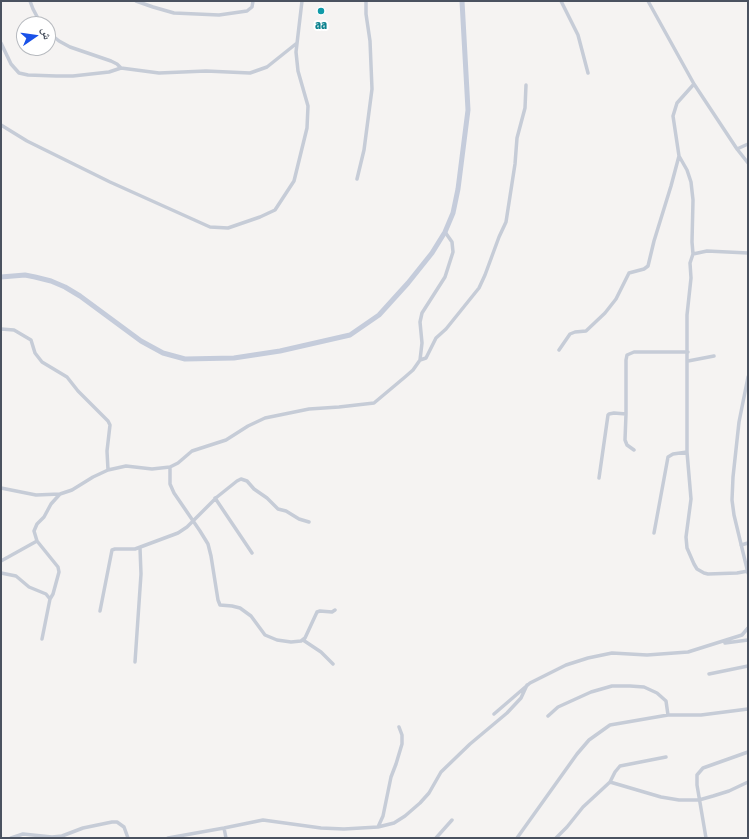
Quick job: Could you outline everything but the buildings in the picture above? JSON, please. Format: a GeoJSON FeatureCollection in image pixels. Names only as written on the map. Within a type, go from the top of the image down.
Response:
{"type":"FeatureCollection","features":[{"type":"Feature","properties":{"kind":"main road"},"geometry":{"type":"LineString","coordinates":[[1,277],[26,275],[51,281],[66,287],[141,341],[169,356],[193,360],[234,358],[280,351],[350,335],[378,315],[403,289],[432,253],[446,232],[458,189],[468,110],[462,1]]}},
{"type":"Feature","properties":{"kind":"street"},"geometry":{"type":"LineString","coordinates":[[30,1],[37,16]]}},
{"type":"Feature","properties":{"kind":"street"},"geometry":{"type":"LineString","coordinates":[[136,1],[174,13],[219,15],[247,11],[252,7],[253,1]]}},
{"type":"Feature","properties":{"kind":"street"},"geometry":{"type":"LineString","coordinates":[[1,125],[27,141],[91,173],[142,198],[201,224],[216,228],[232,227],[273,212],[295,178],[306,135],[309,112],[296,52],[302,1]]}},
{"type":"Feature","properties":{"kind":"street"},"geometry":{"type":"LineString","coordinates":[[357,179],[365,144],[372,89],[370,41],[366,14],[366,1]]}},
{"type":"Feature","properties":{"kind":"street"},"geometry":{"type":"LineString","coordinates":[[561,1],[578,35],[588,73]]}},
{"type":"Feature","properties":{"kind":"street"},"geometry":{"type":"LineString","coordinates":[[648,1],[694,84],[737,149],[748,162]]}},
{"type":"Feature","properties":{"kind":"street"},"geometry":{"type":"LineString","coordinates":[[56,39],[70,47],[111,61],[121,68]]}},
{"type":"Feature","properties":{"kind":"street"},"geometry":{"type":"LineString","coordinates":[[1,43],[11,64],[19,73],[73,76],[109,72],[121,68],[159,73],[206,71],[250,73],[267,67],[296,43]]}},
{"type":"Feature","properties":{"kind":"street"},"geometry":{"type":"LineString","coordinates":[[694,84],[677,103],[673,122],[679,156],[687,170],[691,182],[693,200],[693,254],[690,263],[691,278],[687,315],[687,452],[691,499],[687,530],[687,544],[694,564],[700,571],[708,574],[748,572],[733,508],[733,477],[739,422],[748,377]]}},
{"type":"Feature","properties":{"kind":"street"},"geometry":{"type":"LineString","coordinates":[[420,360],[426,358],[436,338],[446,329],[479,288],[506,222],[516,164],[517,138],[525,108],[526,85]]}},
{"type":"Feature","properties":{"kind":"street"},"geometry":{"type":"LineString","coordinates":[[737,149],[748,144]]}},
{"type":"Feature","properties":{"kind":"street"},"geometry":{"type":"LineString","coordinates":[[559,350],[570,334],[586,331],[600,318],[616,299],[629,273],[646,269],[648,266],[679,156]]}},
{"type":"Feature","properties":{"kind":"street"},"geometry":{"type":"LineString","coordinates":[[1,488],[36,494],[60,494],[72,490],[108,470],[126,466],[152,469],[170,467],[196,449],[226,440],[248,426],[271,416],[309,409],[374,403],[411,373],[420,360],[422,343],[420,326],[421,316],[445,277],[453,252],[452,242],[446,232]]}},
{"type":"Feature","properties":{"kind":"street"},"geometry":{"type":"LineString","coordinates":[[693,254],[707,251],[748,253]]}},
{"type":"Feature","properties":{"kind":"street"},"geometry":{"type":"LineString","coordinates":[[1,329],[14,330],[31,340],[36,355],[44,364],[67,377],[78,391],[108,421],[110,426],[107,451],[108,470]]}},
{"type":"Feature","properties":{"kind":"street"},"geometry":{"type":"LineString","coordinates":[[634,450],[627,445],[625,440],[627,355],[634,352],[688,352]]}},
{"type":"Feature","properties":{"kind":"street"},"geometry":{"type":"LineString","coordinates":[[688,360],[714,356]]}},
{"type":"Feature","properties":{"kind":"street"},"geometry":{"type":"LineString","coordinates":[[599,478],[608,415],[614,413],[626,414]]}},
{"type":"Feature","properties":{"kind":"street"},"geometry":{"type":"LineString","coordinates":[[654,533],[668,457],[673,454],[687,452]]}},
{"type":"Feature","properties":{"kind":"street"},"geometry":{"type":"LineString","coordinates":[[170,467],[170,484],[174,493],[208,544],[220,605],[232,606],[246,612],[262,632],[270,637],[291,642],[303,640],[321,652],[333,664]]}},
{"type":"Feature","properties":{"kind":"street"},"geometry":{"type":"LineString","coordinates":[[100,611],[111,551],[115,549],[140,548],[178,533],[187,527],[215,498],[237,480],[247,481],[254,489],[267,498],[278,509],[286,511],[299,520],[309,522]]}},
{"type":"Feature","properties":{"kind":"street"},"geometry":{"type":"LineString","coordinates":[[42,639],[50,599],[59,572],[58,567],[37,541],[34,531],[51,504],[60,494]]}},
{"type":"Feature","properties":{"kind":"street"},"geometry":{"type":"LineString","coordinates":[[215,498],[252,553]]}},
{"type":"Feature","properties":{"kind":"street"},"geometry":{"type":"LineString","coordinates":[[1,561],[37,541]]}},
{"type":"Feature","properties":{"kind":"street"},"geometry":{"type":"LineString","coordinates":[[741,545],[748,543]]}},
{"type":"Feature","properties":{"kind":"street"},"geometry":{"type":"LineString","coordinates":[[135,662],[141,574],[140,548]]}},
{"type":"Feature","properties":{"kind":"street"},"geometry":{"type":"LineString","coordinates":[[1,573],[16,576],[29,587],[46,594],[50,599]]}},
{"type":"Feature","properties":{"kind":"street"},"geometry":{"type":"LineString","coordinates":[[303,640],[317,612],[332,612],[335,610]]}},
{"type":"Feature","properties":{"kind":"street"},"geometry":{"type":"LineString","coordinates":[[494,714],[527,685],[566,665],[588,658],[612,654],[652,655],[688,652],[742,636],[748,628]]}},
{"type":"Feature","properties":{"kind":"street"},"geometry":{"type":"LineString","coordinates":[[718,644],[748,640]]}},
{"type":"Feature","properties":{"kind":"street"},"geometry":{"type":"LineString","coordinates":[[709,674],[748,666]]}},
{"type":"Feature","properties":{"kind":"street"},"geometry":{"type":"LineString","coordinates":[[168,838],[263,820],[321,828],[344,829],[378,827],[394,823],[420,803],[429,793],[442,772],[470,744],[507,713],[521,698],[527,685]]}},
{"type":"Feature","properties":{"kind":"street"},"geometry":{"type":"LineString","coordinates":[[548,716],[558,707],[591,692],[612,686],[644,688],[657,693],[666,701],[668,715]]}},
{"type":"Feature","properties":{"kind":"street"},"geometry":{"type":"LineString","coordinates":[[517,838],[577,754],[589,740],[610,725],[668,715],[701,715],[748,709]]}},
{"type":"Feature","properties":{"kind":"street"},"geometry":{"type":"LineString","coordinates":[[378,827],[384,816],[391,777],[402,744],[402,735],[399,727]]}},
{"type":"Feature","properties":{"kind":"street"},"geometry":{"type":"LineString","coordinates":[[706,838],[699,800],[697,775],[703,768],[748,752]]}},
{"type":"Feature","properties":{"kind":"street"},"geometry":{"type":"LineString","coordinates":[[556,838],[583,807],[610,782],[620,766],[666,757]]}},
{"type":"Feature","properties":{"kind":"street"},"geometry":{"type":"LineString","coordinates":[[610,782],[661,797],[679,800],[699,800],[729,791],[748,782]]}},
{"type":"Feature","properties":{"kind":"street"},"geometry":{"type":"LineString","coordinates":[[436,838],[452,820]]}},
{"type":"Feature","properties":{"kind":"street"},"geometry":{"type":"LineString","coordinates":[[11,838],[23,834],[52,837],[62,836],[83,828],[117,822],[124,827],[128,838]]}},
{"type":"Feature","properties":{"kind":"street"},"geometry":{"type":"LineString","coordinates":[[224,828],[226,838]]}},
{"type":"Feature","properties":{"kind":"place","name":"aa"},"geometry":{"type":"Point","coordinates":[321,11]}}]}
